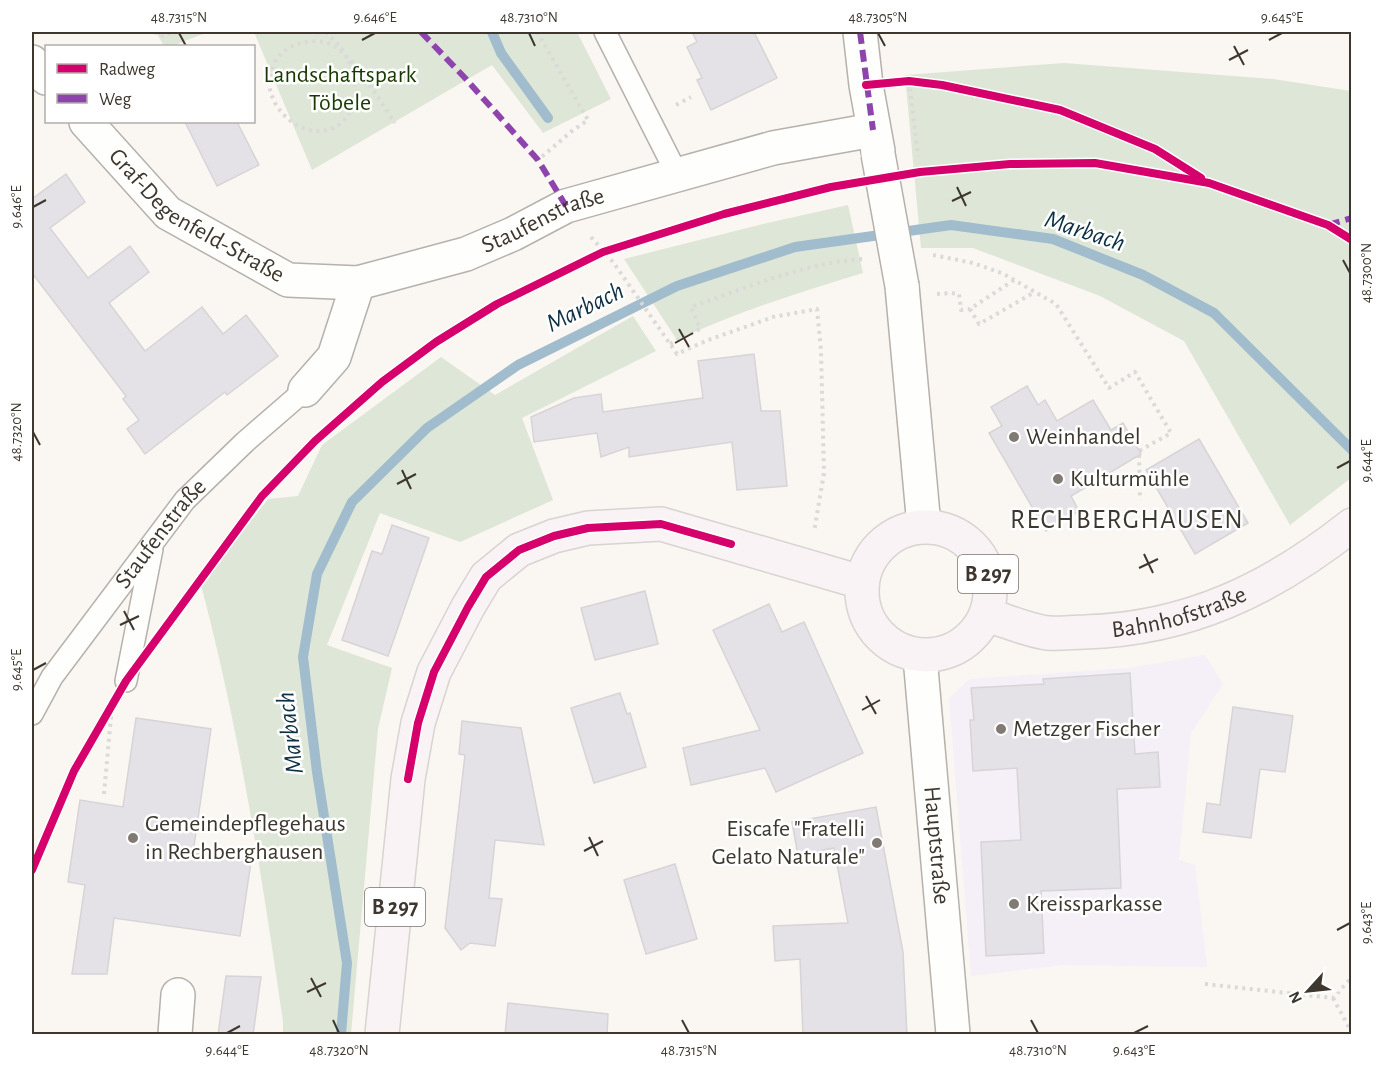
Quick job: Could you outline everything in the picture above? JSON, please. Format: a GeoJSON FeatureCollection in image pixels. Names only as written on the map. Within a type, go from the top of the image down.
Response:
{"type":"FeatureCollection","features":[{"type":"Feature","properties":{"kind":"main road","name":"B 297"},"geometry":{"type":"LineString","coordinates":[[382,1035],[408,779],[418,723],[434,672],[486,578],[519,550],[554,536],[588,528],[661,524],[861,582]]}},
{"type":"Feature","properties":{"kind":"main road"},"geometry":{"type":"LineString","coordinates":[[921,657],[896,649],[875,632],[863,609],[861,582],[868,561],[882,543],[902,531],[924,526]]}},
{"type":"Feature","properties":{"kind":"main road","name":"B 297"},"geometry":{"type":"LineString","coordinates":[[921,657],[941,655],[961,646],[976,633],[986,615],[991,594],[988,573],[979,554],[964,539],[945,529],[924,526]]}},
{"type":"Feature","properties":{"kind":"main road","name":"Bahnhofstraße"},"geometry":{"type":"LineString","coordinates":[[986,615],[1047,633],[1112,631],[1175,620],[1233,600],[1284,572],[1346,530]]}},
{"type":"Feature","properties":{"kind":"street"},"geometry":{"type":"LineString","coordinates":[[860,32],[876,142],[902,286],[924,526]]}},
{"type":"Feature","properties":{"kind":"street"},"geometry":{"type":"LineString","coordinates":[[32,62],[45,77]]}},
{"type":"Feature","properties":{"kind":"street","name":"Graf-Degenfeld-Straße"},"geometry":{"type":"LineString","coordinates":[[87,123],[168,213],[288,280],[358,283]]}},
{"type":"Feature","properties":{"kind":"street","name":"Staufenstraße"},"geometry":{"type":"LineString","coordinates":[[305,390],[334,357],[358,283],[466,254],[513,234],[566,206],[677,174],[773,148],[876,142]]}},
{"type":"Feature","properties":{"kind":"street","name":"Hauptstraße"},"geometry":{"type":"LineString","coordinates":[[921,657],[953,1035]]}},
{"type":"Feature","properties":{"kind":"street"},"geometry":{"type":"LineString","coordinates":[[175,1035],[178,995]]}},
{"type":"Feature","properties":{"kind":"lane"},"geometry":{"type":"LineString","coordinates":[[605,32],[677,174]]}},
{"type":"Feature","properties":{"kind":"lane","name":"Staufenstraße"},"geometry":{"type":"LineString","coordinates":[[32,714],[52,677],[185,500],[245,442],[305,390]]}},
{"type":"Feature","properties":{"kind":"lane"},"geometry":{"type":"LineString","coordinates":[[126,681],[153,542]]}},
{"type":"Feature","properties":{"kind":"path"},"geometry":{"type":"LineString","coordinates":[[154,32],[164,36],[174,32]]}},
{"type":"Feature","properties":{"kind":"path"},"geometry":{"type":"LineString","coordinates":[[326,32],[345,54],[395,123]]}},
{"type":"Feature","properties":{"kind":"path"},"geometry":{"type":"LineString","coordinates":[[537,32],[588,120],[538,160]]}},
{"type":"Feature","properties":{"kind":"path"},"geometry":{"type":"LineString","coordinates":[[310,40],[330,43],[345,54],[355,91],[354,104],[339,124],[326,130],[310,132],[294,125],[282,114],[270,92],[268,75],[277,57],[292,45],[310,40]]}},
{"type":"Feature","properties":{"kind":"path"},"geometry":{"type":"LineString","coordinates":[[909,81],[918,161]]}},
{"type":"Feature","properties":{"kind":"path"},"geometry":{"type":"LineString","coordinates":[[931,254],[973,262],[1004,274],[1056,304],[1109,388],[1135,372],[1171,433],[1139,451],[1140,500]]}},
{"type":"Feature","properties":{"kind":"path"},"geometry":{"type":"LineString","coordinates":[[670,344],[700,329],[691,307],[772,278],[846,260],[867,259]]}},
{"type":"Feature","properties":{"kind":"path"},"geometry":{"type":"LineString","coordinates":[[613,262],[677,354],[772,317],[817,309],[821,350],[824,473],[808,568]]}},
{"type":"Feature","properties":{"kind":"path"},"geometry":{"type":"LineString","coordinates":[[959,294],[961,310],[970,309],[1014,280]]}},
{"type":"Feature","properties":{"kind":"path"},"geometry":{"type":"LineString","coordinates":[[970,309],[979,324],[1035,292]]}},
{"type":"Feature","properties":{"kind":"path"},"geometry":{"type":"LineString","coordinates":[[104,794],[112,706]]}},
{"type":"Feature","properties":{"kind":"path"},"geometry":{"type":"LineString","coordinates":[[1333,998],[1352,976]]}},
{"type":"Feature","properties":{"kind":"path"},"geometry":{"type":"LineString","coordinates":[[1205,984],[1333,998]]}},
{"type":"Feature","properties":{"kind":"path"},"geometry":{"type":"LineString","coordinates":[[1333,998],[1352,1033]]}},
{"type":"Feature","properties":{"kind":"shaded area"},"geometry":{"type":"Polygon","coordinates":[[[1205,655],[1223,684],[1191,733],[1179,860],[1195,865],[1207,967],[1063,965],[971,976],[949,698],[970,679],[1128,668],[1205,655]]]}},
{"type":"Feature","properties":{"kind":"green space","name":"Landschaftspark Töbele"},"geometry":{"type":"Polygon","coordinates":[[[156,32],[208,32],[175,45],[163,45],[156,32]]]}},
{"type":"Feature","properties":{"kind":"green space","name":"Landschaftspark Töbele"},"geometry":{"type":"Polygon","coordinates":[[[254,32],[577,32],[611,99],[543,133],[492,65],[312,170],[254,32]]]}},
{"type":"Feature","properties":{"kind":"green space"},"geometry":{"type":"Polygon","coordinates":[[[1064,63],[1273,79],[1351,91],[1351,478],[1290,525],[1184,341],[1100,296],[973,248],[921,248],[905,75],[1064,63]]]}},
{"type":"Feature","properties":{"kind":"green space"},"geometry":{"type":"Polygon","coordinates":[[[848,205],[863,273],[792,295],[677,340],[624,259],[763,224],[848,205]]]}},
{"type":"Feature","properties":{"kind":"green space"},"geometry":{"type":"Polygon","coordinates":[[[633,316],[656,351],[522,418],[553,500],[460,542],[380,513],[327,645],[392,668],[378,729],[351,1034],[283,1034],[275,967],[248,802],[227,693],[201,585],[268,499],[298,496],[322,445],[441,357],[495,395],[633,316]]]}},
{"type":"Feature","properties":{"kind":"building"},"geometry":{"type":"Polygon","coordinates":[[[692,32],[754,32],[777,78],[711,110],[697,80],[702,78],[687,47],[697,42],[692,32]]]}},
{"type":"Feature","properties":{"kind":"building"},"geometry":{"type":"Polygon","coordinates":[[[186,123],[238,123],[259,165],[217,186],[186,123]]]}},
{"type":"Feature","properties":{"kind":"building"},"geometry":{"type":"Polygon","coordinates":[[[66,174],[85,202],[50,228],[88,278],[130,246],[149,272],[109,303],[145,351],[202,307],[223,334],[246,315],[278,356],[227,395],[225,392],[145,454],[127,429],[139,420],[123,399],[126,396],[32,273],[32,199],[66,174]]]}},
{"type":"Feature","properties":{"kind":"building"},"geometry":{"type":"Polygon","coordinates":[[[754,354],[761,411],[780,411],[787,486],[737,490],[732,442],[629,457],[629,447],[601,457],[597,433],[534,442],[531,417],[574,398],[601,394],[603,412],[703,398],[698,361],[754,354]]]}},
{"type":"Feature","properties":{"kind":"building","name":"Kulturmühle"},"geometry":{"type":"Polygon","coordinates":[[[1027,386],[1038,405],[1045,400],[1057,421],[1093,400],[1111,430],[1123,423],[1141,454],[1071,496],[1079,511],[1046,531],[989,433],[1002,426],[991,407],[1027,386]]]}},
{"type":"Feature","properties":{"kind":"building","name":"Kulturmühle"},"geometry":{"type":"Polygon","coordinates":[[[1199,439],[1248,523],[1195,554],[1146,470],[1199,439]]]}},
{"type":"Feature","properties":{"kind":"building"},"geometry":{"type":"Polygon","coordinates":[[[392,525],[429,538],[388,656],[342,640],[372,551],[382,554],[392,525]]]}},
{"type":"Feature","properties":{"kind":"building"},"geometry":{"type":"Polygon","coordinates":[[[645,591],[658,644],[595,660],[581,608],[645,591]]]}},
{"type":"Feature","properties":{"kind":"building"},"geometry":{"type":"Polygon","coordinates":[[[769,604],[782,632],[804,622],[863,753],[776,792],[765,768],[691,785],[683,748],[760,730],[713,630],[769,604]]]}},
{"type":"Feature","properties":{"kind":"building"},"geometry":{"type":"Polygon","coordinates":[[[1130,673],[1135,754],[1158,752],[1160,787],[1117,789],[1121,888],[1041,891],[1044,953],[986,956],[981,842],[1021,840],[1017,768],[973,771],[970,720],[974,720],[971,688],[1044,684],[1043,679],[1130,673]]]}},
{"type":"Feature","properties":{"kind":"building"},"geometry":{"type":"Polygon","coordinates":[[[620,693],[627,714],[630,713],[646,767],[594,783],[571,708],[620,693]]]}},
{"type":"Feature","properties":{"kind":"building"},"geometry":{"type":"Polygon","coordinates":[[[1233,707],[1293,716],[1285,772],[1260,769],[1251,838],[1203,832],[1207,803],[1220,805],[1233,707]]]}},
{"type":"Feature","properties":{"kind":"building","name":"Gemeindepflegehaus in Rechberghausen"},"geometry":{"type":"Polygon","coordinates":[[[136,718],[211,729],[193,853],[251,862],[240,936],[114,918],[107,974],[72,974],[85,885],[68,882],[80,800],[123,807],[136,718]]]}},
{"type":"Feature","properties":{"kind":"building"},"geometry":{"type":"Polygon","coordinates":[[[462,721],[521,728],[544,845],[495,840],[489,898],[502,899],[495,946],[470,943],[461,950],[445,928],[465,755],[459,754],[462,721]]]}},
{"type":"Feature","properties":{"kind":"building"},"geometry":{"type":"Polygon","coordinates":[[[876,807],[903,952],[907,1035],[803,1035],[800,959],[775,961],[773,926],[848,923],[834,848],[798,855],[792,822],[876,807]]]}},
{"type":"Feature","properties":{"kind":"building"},"geometry":{"type":"Polygon","coordinates":[[[675,864],[697,939],[646,954],[624,880],[675,864]]]}},
{"type":"Feature","properties":{"kind":"building"},"geometry":{"type":"Polygon","coordinates":[[[226,976],[261,977],[253,1035],[218,1035],[226,976]]]}},
{"type":"Feature","properties":{"kind":"building"},"geometry":{"type":"Polygon","coordinates":[[[508,1003],[608,1014],[607,1035],[505,1035],[508,1003]]]}},
{"type":"Feature","properties":{"kind":"waterway"},"geometry":{"type":"LineString","coordinates":[[492,32],[501,53],[548,118]]}},
{"type":"Feature","properties":{"kind":"waterway","name":"Marbach"},"geometry":{"type":"LineString","coordinates":[[341,1034],[347,963],[317,772],[303,657],[317,574],[352,502],[427,428],[518,365],[677,286],[795,247],[951,225],[1053,239],[1143,275],[1214,313],[1352,450]]}},
{"type":"Feature","properties":{"kind":"marked path"},"geometry":{"type":"LineString","coordinates":[[421,32],[538,160],[566,206]]}},
{"type":"Feature","properties":{"kind":"marked path"},"geometry":{"type":"LineString","coordinates":[[860,32],[873,130]]}},
{"type":"Feature","properties":{"kind":"marked path"},"geometry":{"type":"LineString","coordinates":[[1328,225],[1352,218]]}},
{"type":"Feature","properties":{"kind":"cycle path"},"geometry":{"type":"LineString","coordinates":[[866,85],[909,81],[942,85],[1060,110],[1155,149],[1201,178]]}},
{"type":"Feature","properties":{"kind":"cycle path"},"geometry":{"type":"LineString","coordinates":[[32,870],[74,771],[126,681],[262,496],[315,441],[382,382],[436,342],[497,304],[603,252],[724,214],[831,187],[920,172],[1010,164],[1095,163],[1209,183],[1328,225],[1352,240]]}},
{"type":"Feature","properties":{"kind":"cycle path"},"geometry":{"type":"LineString","coordinates":[[408,779],[418,723],[434,672],[486,577],[519,550],[554,536],[588,528],[661,524],[731,544]]}},
{"type":"Feature","properties":{"kind":"place","name":"Weinhandel"},"geometry":{"type":"Point","coordinates":[1014,437]}},
{"type":"Feature","properties":{"kind":"place","name":"Kulturmühle"},"geometry":{"type":"Point","coordinates":[1058,479]}},
{"type":"Feature","properties":{"kind":"place","name":"Metzger Fischer"},"geometry":{"type":"Point","coordinates":[1001,729]}},
{"type":"Feature","properties":{"kind":"place","name":"Gemeindepflegehaus in Rechberghausen"},"geometry":{"type":"Point","coordinates":[133,838]}},
{"type":"Feature","properties":{"kind":"place","name":"Eiscafe \"Fratelli Gelato Naturale\""},"geometry":{"type":"Point","coordinates":[877,843]}},
{"type":"Feature","properties":{"kind":"place","name":"Kreissparkasse"},"geometry":{"type":"Point","coordinates":[1014,904]}},
{"type":"Feature","properties":{"kind":"district","name":"RECHBERGHAUSEN"},"geometry":{"type":"Point","coordinates":[1127,519]}}]}
